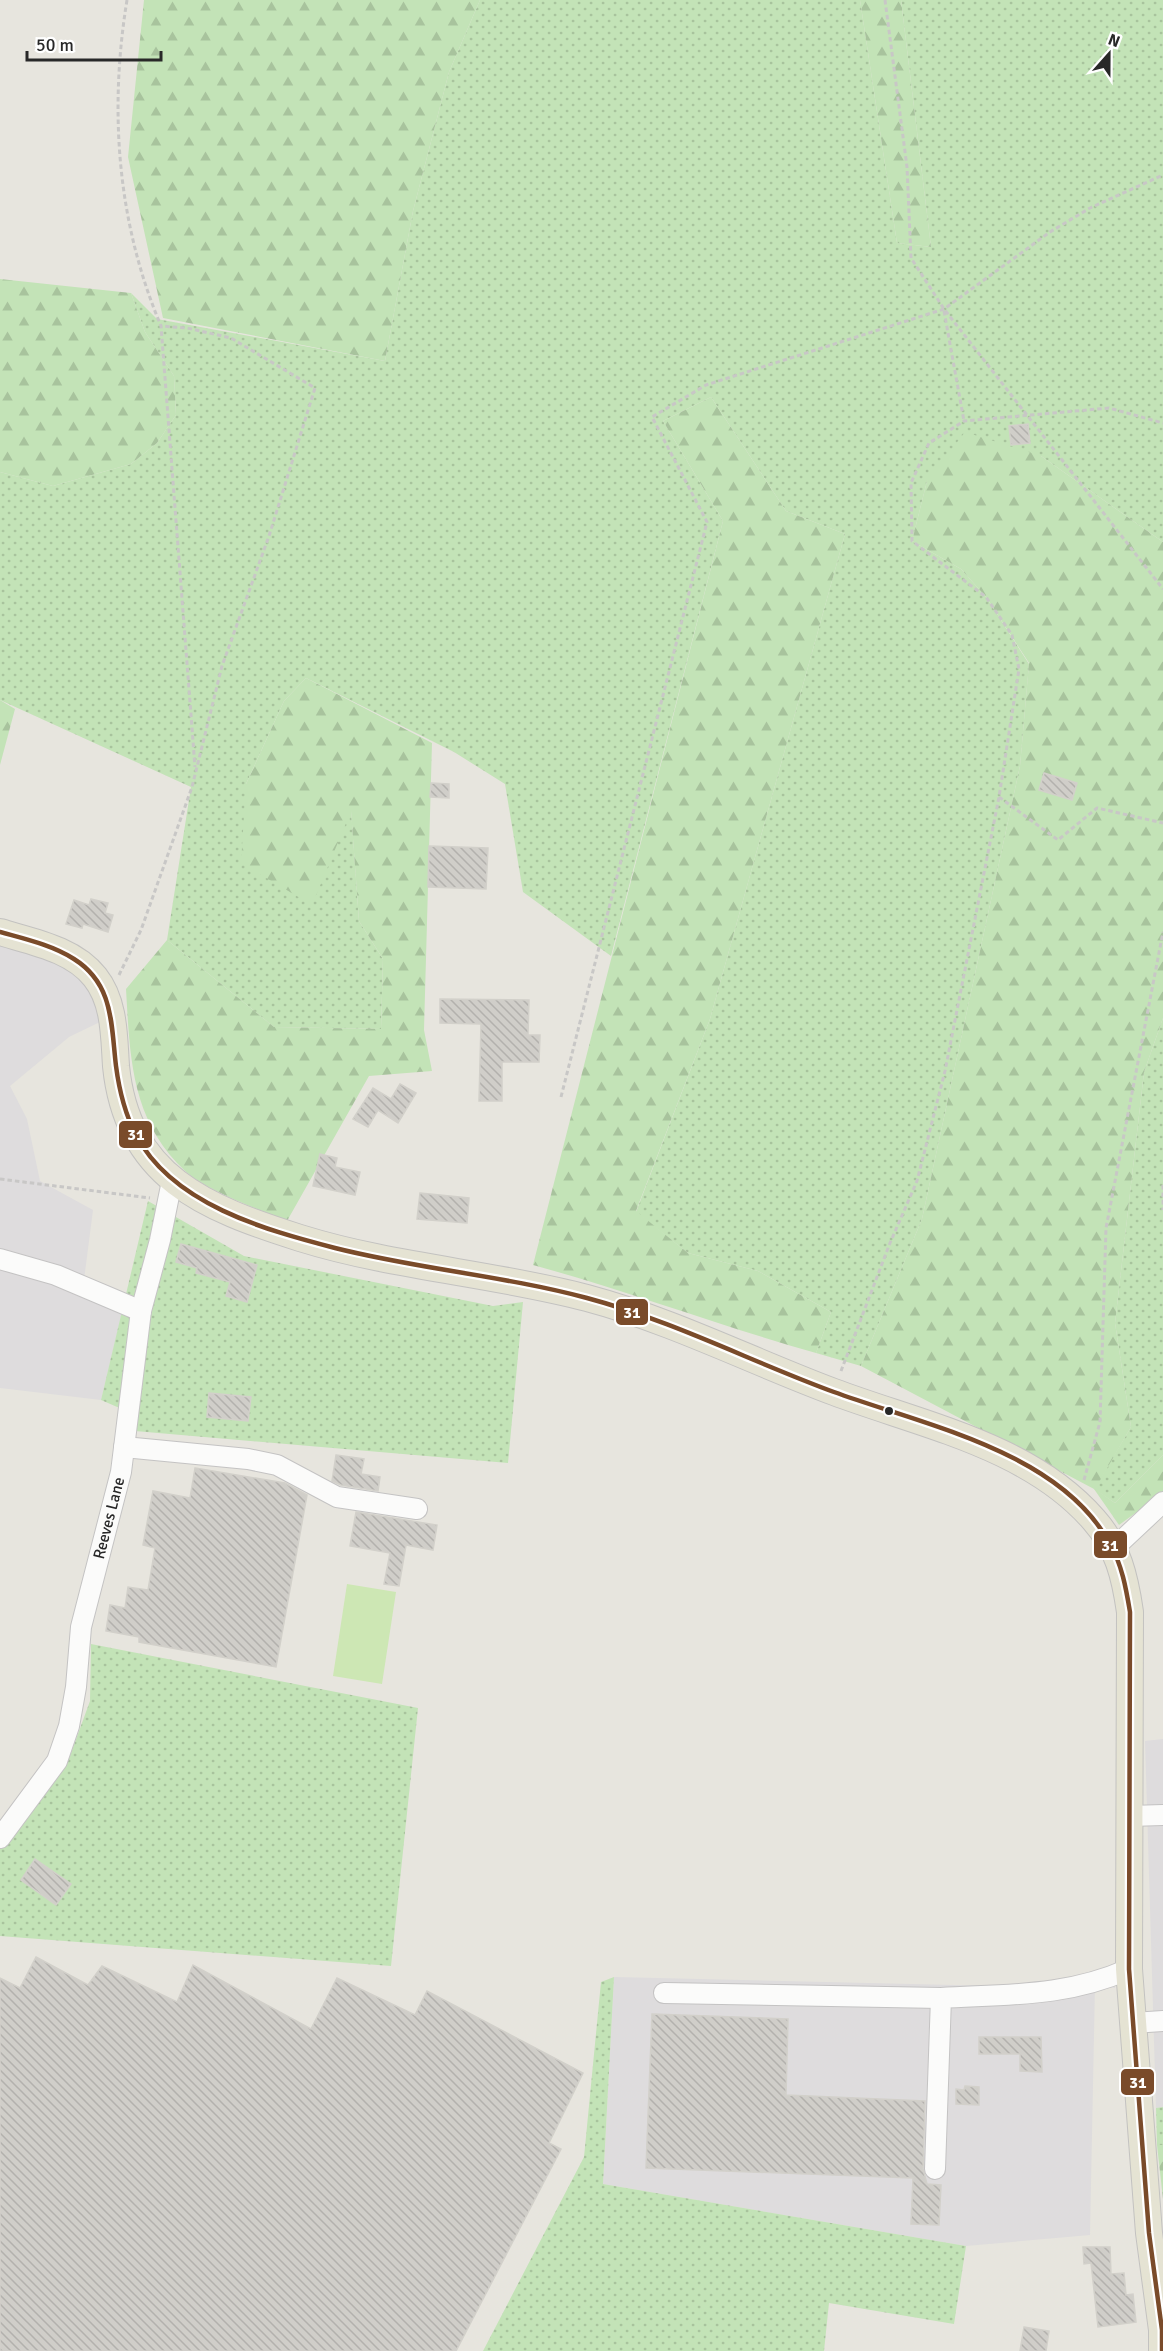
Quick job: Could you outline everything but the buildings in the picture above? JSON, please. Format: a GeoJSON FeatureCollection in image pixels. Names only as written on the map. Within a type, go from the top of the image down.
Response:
{"type":"FeatureCollection","features":[{"type":"Feature","properties":{"kind":"main road"},"geometry":{"type":"LineString","coordinates":[[0,932],[57,950],[77,961],[95,976],[106,996],[111,1014],[117,1078],[124,1109],[134,1135],[169,1191],[219,1206],[299,1238],[373,1257],[506,1280],[589,1299],[693,1333],[832,1391],[976,1442],[1016,1461],[1077,1504],[1094,1520],[1114,1548],[1125,1577],[1130,1612],[1129,1969],[1149,2233],[1162,2330],[1162,2351]]}},
{"type":"Feature","properties":{"kind":"street","name":"Reeves Lane"},"geometry":{"type":"LineString","coordinates":[[0,1838],[57,1761],[69,1726],[76,1686],[81,1627],[92,1576],[109,1527],[124,1447],[141,1311],[160,1240],[169,1191]]}},
{"type":"Feature","properties":{"kind":"street"},"geometry":{"type":"LineString","coordinates":[[0,1259],[56,1275],[141,1311]]}},
{"type":"Feature","properties":{"kind":"street"},"geometry":{"type":"LineString","coordinates":[[124,1447],[248,1459],[277,1465],[337,1497],[417,1509]]}},
{"type":"Feature","properties":{"kind":"street"},"geometry":{"type":"LineString","coordinates":[[1114,1548],[1163,1502]]}},
{"type":"Feature","properties":{"kind":"street"},"geometry":{"type":"LineString","coordinates":[[1130,1816],[1163,1815]]}},
{"type":"Feature","properties":{"kind":"street"},"geometry":{"type":"LineString","coordinates":[[664,1993],[941,1998],[1058,1991],[1097,1983],[1129,1969]]}},
{"type":"Feature","properties":{"kind":"street"},"geometry":{"type":"LineString","coordinates":[[934,2169],[941,1998]]}},
{"type":"Feature","properties":{"kind":"street"},"geometry":{"type":"LineString","coordinates":[[1132,2023],[1163,2021]]}},
{"type":"Feature","properties":{"kind":"path"},"geometry":{"type":"LineString","coordinates":[[127,0],[121,40],[117,96],[121,187],[148,295],[161,326],[195,773]]}},
{"type":"Feature","properties":{"kind":"path"},"geometry":{"type":"LineString","coordinates":[[885,0],[908,167],[911,258],[944,309],[1163,589]]}},
{"type":"Feature","properties":{"kind":"path"},"geometry":{"type":"LineString","coordinates":[[561,1097],[707,522],[652,417],[706,385],[944,309],[1050,232],[1090,208],[1163,175]]}},
{"type":"Feature","properties":{"kind":"path"},"geometry":{"type":"LineString","coordinates":[[944,309],[964,421]]}},
{"type":"Feature","properties":{"kind":"path"},"geometry":{"type":"LineString","coordinates":[[106,996],[124,968],[141,930],[195,773],[222,666],[266,547],[315,388],[231,338],[188,328],[161,326]]}},
{"type":"Feature","properties":{"kind":"path"},"geometry":{"type":"LineString","coordinates":[[832,1391],[849,1354],[890,1243],[917,1181],[945,1071],[999,797],[1019,669],[1012,635],[986,597],[912,542],[912,483],[928,443],[964,421],[1026,413],[1109,408],[1163,423]]}},
{"type":"Feature","properties":{"kind":"path"},"geometry":{"type":"LineString","coordinates":[[999,797],[1058,840],[1097,808],[1163,823]]}},
{"type":"Feature","properties":{"kind":"path"},"geometry":{"type":"LineString","coordinates":[[1077,1504],[1100,1422],[1106,1228],[1163,932]]}},
{"type":"Feature","properties":{"kind":"path"},"geometry":{"type":"LineString","coordinates":[[0,1179],[169,1191]]}},
{"type":"Feature","properties":{"kind":"path"},"geometry":{"type":"LineString","coordinates":[[1163,1185],[1163,1210]]}},
{"type":"Feature","properties":{"kind":"shaded area"},"geometry":{"type":"Polygon","coordinates":[[[0,940],[57,958],[97,993],[100,1022],[69,1037],[10,1086],[27,1119],[40,1181],[93,1210],[84,1280],[126,1296],[101,1400],[0,1388],[0,940]]]}},
{"type":"Feature","properties":{"kind":"shaded area"},"geometry":{"type":"Polygon","coordinates":[[[1163,1739],[1163,2107],[1156,2108],[1145,1741],[1163,1739]]]}},
{"type":"Feature","properties":{"kind":"shaded area"},"geometry":{"type":"Polygon","coordinates":[[[1112,1972],[1115,1988],[1095,1985],[1090,2235],[966,2246],[603,2184],[614,1977],[1041,1987],[1112,1972]]]}},
{"type":"Feature","properties":{"kind":"green space"},"geometry":{"type":"Polygon","coordinates":[[[144,0],[480,0],[449,72],[413,211],[385,361],[163,318],[128,157],[144,0]]]}},
{"type":"Feature","properties":{"kind":"green space"},"geometry":{"type":"Polygon","coordinates":[[[480,0],[860,0],[897,243],[931,247],[901,0],[1163,0],[1163,542],[1041,456],[927,481],[912,541],[961,569],[986,597],[1029,664],[1020,766],[922,1219],[861,1366],[816,1353],[831,1312],[758,1271],[688,1253],[636,1212],[710,1019],[845,534],[786,511],[711,397],[663,421],[723,521],[611,956],[523,892],[505,784],[454,752],[306,678],[284,701],[246,784],[351,809],[359,921],[383,959],[381,1029],[274,1027],[167,940],[191,787],[0,700],[0,472],[53,486],[131,464],[157,443],[176,415],[174,376],[145,332],[131,293],[157,319],[385,361],[413,211],[449,72],[480,0]]]}},
{"type":"Feature","properties":{"kind":"green space"},"geometry":{"type":"Polygon","coordinates":[[[860,0],[901,0],[931,247],[897,243],[860,0]]]}},
{"type":"Feature","properties":{"kind":"green space"},"geometry":{"type":"Polygon","coordinates":[[[0,279],[131,293],[145,332],[174,376],[176,415],[157,443],[131,464],[53,486],[0,472],[0,279]]]}},
{"type":"Feature","properties":{"kind":"green space"},"geometry":{"type":"Polygon","coordinates":[[[711,397],[786,511],[845,534],[710,1019],[636,1211],[688,1253],[758,1271],[831,1312],[816,1353],[533,1265],[723,521],[663,421],[711,397]]]}},
{"type":"Feature","properties":{"kind":"green space"},"geometry":{"type":"Polygon","coordinates":[[[965,432],[1041,456],[1163,542],[1163,1018],[1144,1072],[1115,1323],[1131,1427],[1095,1489],[1115,1503],[1163,1455],[1163,1493],[1119,1525],[1094,1489],[861,1366],[922,1219],[1020,766],[1029,663],[986,597],[961,569],[912,541],[927,481],[965,432]]]}},
{"type":"Feature","properties":{"kind":"green space"},"geometry":{"type":"Polygon","coordinates":[[[306,678],[432,743],[424,1030],[432,1071],[369,1076],[287,1221],[206,1186],[185,1171],[167,1151],[154,1131],[137,1087],[129,1039],[126,989],[167,940],[274,1027],[381,1029],[383,959],[359,921],[351,811],[312,905],[241,863],[246,784],[284,701],[306,678]]]}},
{"type":"Feature","properties":{"kind":"green space"},"geometry":{"type":"Polygon","coordinates":[[[0,700],[15,709],[0,765],[0,700]]]}},
{"type":"Feature","properties":{"kind":"green space"},"geometry":{"type":"Polygon","coordinates":[[[1163,1018],[1163,1455],[1115,1503],[1094,1489],[1131,1427],[1115,1323],[1144,1072],[1163,1018]]]}},
{"type":"Feature","properties":{"kind":"green space"},"geometry":{"type":"Polygon","coordinates":[[[148,1201],[244,1256],[493,1306],[523,1302],[508,1463],[135,1431],[138,1416],[101,1400],[148,1201]]]}},
{"type":"Feature","properties":{"kind":"green space"},"geometry":{"type":"Polygon","coordinates":[[[347,1584],[396,1592],[382,1684],[333,1676],[347,1584]]]}},
{"type":"Feature","properties":{"kind":"green space"},"geometry":{"type":"Polygon","coordinates":[[[91,1644],[418,1708],[391,1966],[0,1936],[0,1847],[22,1826],[67,1764],[90,1701],[91,1644]]]}},
{"type":"Feature","properties":{"kind":"green space"},"geometry":{"type":"Polygon","coordinates":[[[614,1977],[603,2184],[966,2246],[954,2324],[829,2303],[824,2351],[483,2351],[584,2157],[601,1982],[614,1977]]]}},
{"type":"Feature","properties":{"kind":"green space"},"geometry":{"type":"Polygon","coordinates":[[[1163,2107],[1163,2145],[1157,2145],[1156,2108],[1163,2107]]]}},
{"type":"Feature","properties":{"kind":"green space"},"geometry":{"type":"Polygon","coordinates":[[[1157,2145],[1163,2145],[1163,2199],[1157,2145]]]}},
{"type":"Feature","properties":{"kind":"transit line","name":"31"},"geometry":{"type":"LineString","coordinates":[[0,932],[66,954],[87,969],[97,980],[108,1007],[117,1075],[129,1119],[136,1135],[152,1159],[172,1179],[223,1211],[251,1223],[335,1248],[398,1262],[556,1290],[619,1307],[834,1392],[948,1430],[987,1446],[1025,1464],[1059,1486],[1088,1512],[1118,1560],[1130,1612],[1129,1969],[1149,2233],[1162,2330],[1162,2351]]}}]}
